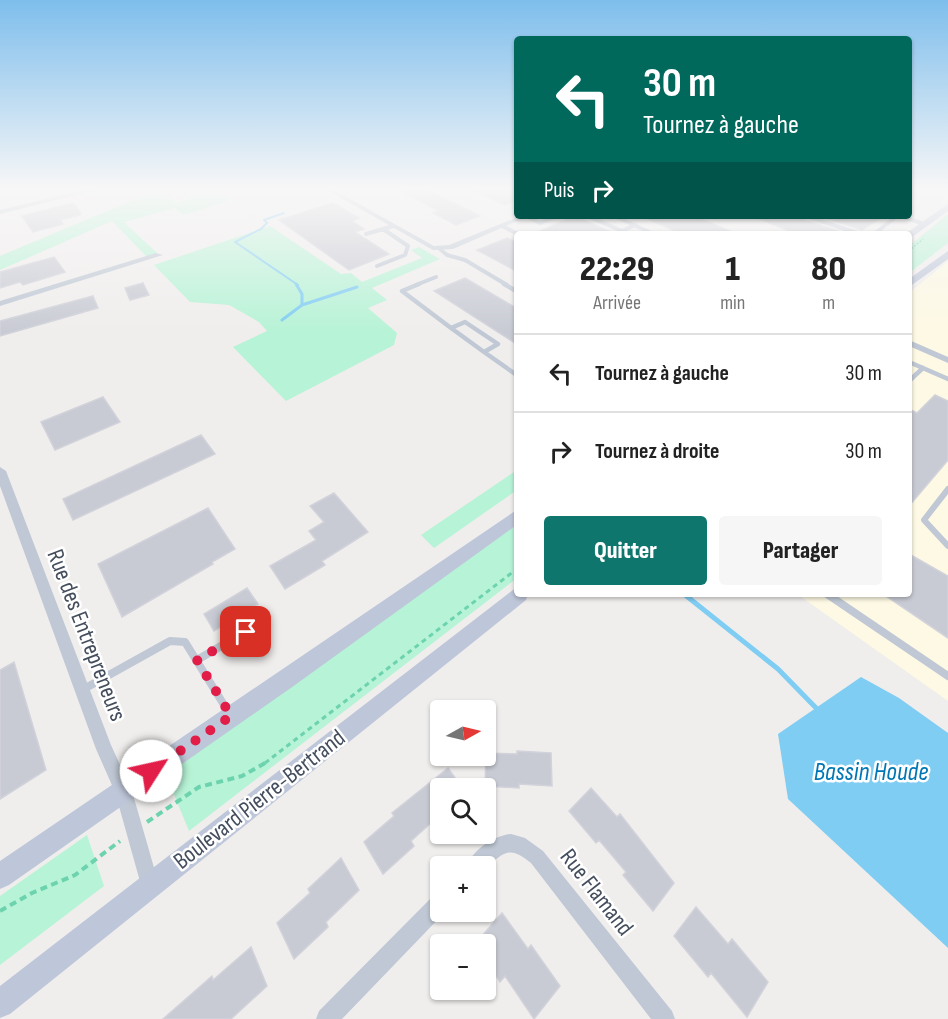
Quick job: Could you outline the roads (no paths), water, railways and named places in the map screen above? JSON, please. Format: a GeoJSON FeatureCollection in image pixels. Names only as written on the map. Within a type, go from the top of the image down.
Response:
{"type":"FeatureCollection","features":[{"type":"Feature","properties":{"kind":"main road"},"geometry":{"type":"LineString","coordinates":[[912,282],[948,254]]}},
{"type":"Feature","properties":{"kind":"main road"},"geometry":{"type":"LineString","coordinates":[[0,876],[514,518]]}},
{"type":"Feature","properties":{"kind":"main road","name":"Boulevard Pierre-Bertrand"},"geometry":{"type":"LineString","coordinates":[[0,1004],[515,597]]}},
{"type":"Feature","properties":{"kind":"street"},"geometry":{"type":"LineString","coordinates":[[412,238],[440,249],[450,248],[475,238]]}},
{"type":"Feature","properties":{"kind":"street"},"geometry":{"type":"LineString","coordinates":[[0,304],[159,255]]}},
{"type":"Feature","properties":{"kind":"street"},"geometry":{"type":"LineString","coordinates":[[912,344],[948,360]]}},
{"type":"Feature","properties":{"kind":"street","name":"Rue des Entrepreneurs"},"geometry":{"type":"LineString","coordinates":[[0,471],[82,690],[123,791],[150,885]]}},
{"type":"Feature","properties":{"kind":"street","name":"Rue Flamand"},"geometry":{"type":"LineString","coordinates":[[486,856],[496,845],[513,841],[526,847],[537,857],[664,1019]]}},
{"type":"Feature","properties":{"kind":"street"},"geometry":{"type":"LineString","coordinates":[[327,1019],[430,913]]}},
{"type":"Feature","properties":{"kind":"lane"},"geometry":{"type":"LineString","coordinates":[[396,238],[408,246]]}},
{"type":"Feature","properties":{"kind":"lane"},"geometry":{"type":"LineString","coordinates":[[408,246],[420,242]]}},
{"type":"Feature","properties":{"kind":"lane"},"geometry":{"type":"LineString","coordinates":[[377,266],[405,255],[408,246]]}},
{"type":"Feature","properties":{"kind":"lane"},"geometry":{"type":"LineString","coordinates":[[440,249],[447,255],[465,261],[514,290]]}},
{"type":"Feature","properties":{"kind":"lane"},"geometry":{"type":"LineString","coordinates":[[436,277],[402,291],[514,373]]}},
{"type":"Feature","properties":{"kind":"lane"},"geometry":{"type":"LineString","coordinates":[[451,328],[465,322],[498,344],[483,351]]}},
{"type":"Feature","properties":{"kind":"lane"},"geometry":{"type":"LineString","coordinates":[[912,363],[948,380]]}},
{"type":"Feature","properties":{"kind":"lane"},"geometry":{"type":"LineString","coordinates":[[912,378],[923,368]]}},
{"type":"Feature","properties":{"kind":"lane"},"geometry":{"type":"LineString","coordinates":[[948,489],[924,520],[948,546]]}},
{"type":"Feature","properties":{"kind":"lane"},"geometry":{"type":"LineString","coordinates":[[831,597],[948,676]]}},
{"type":"Feature","properties":{"kind":"lane"},"geometry":{"type":"LineString","coordinates":[[197,660],[262,622]]}},
{"type":"Feature","properties":{"kind":"lane"},"geometry":{"type":"LineString","coordinates":[[82,690],[170,640],[185,642],[231,716]]}},
{"type":"Feature","properties":{"kind":"water","name":"Bassin Houde"},"geometry":{"type":"Polygon","coordinates":[[[861,677],[899,698],[948,733],[948,948],[788,799],[778,734],[861,677]]]}},
{"type":"Feature","properties":{"kind":"waterway"},"geometry":{"type":"LineString","coordinates":[[244,238],[235,242],[298,285]]}},
{"type":"Feature","properties":{"kind":"waterway"},"geometry":{"type":"LineString","coordinates":[[296,284],[302,294],[302,305]]}},
{"type":"Feature","properties":{"kind":"waterway"},"geometry":{"type":"LineString","coordinates":[[302,305],[357,287]]}},
{"type":"Feature","properties":{"kind":"waterway"},"geometry":{"type":"LineString","coordinates":[[282,320],[302,305]]}},
{"type":"Feature","properties":{"kind":"waterway"},"geometry":{"type":"LineString","coordinates":[[688,597],[778,669],[820,712]]}}]}
